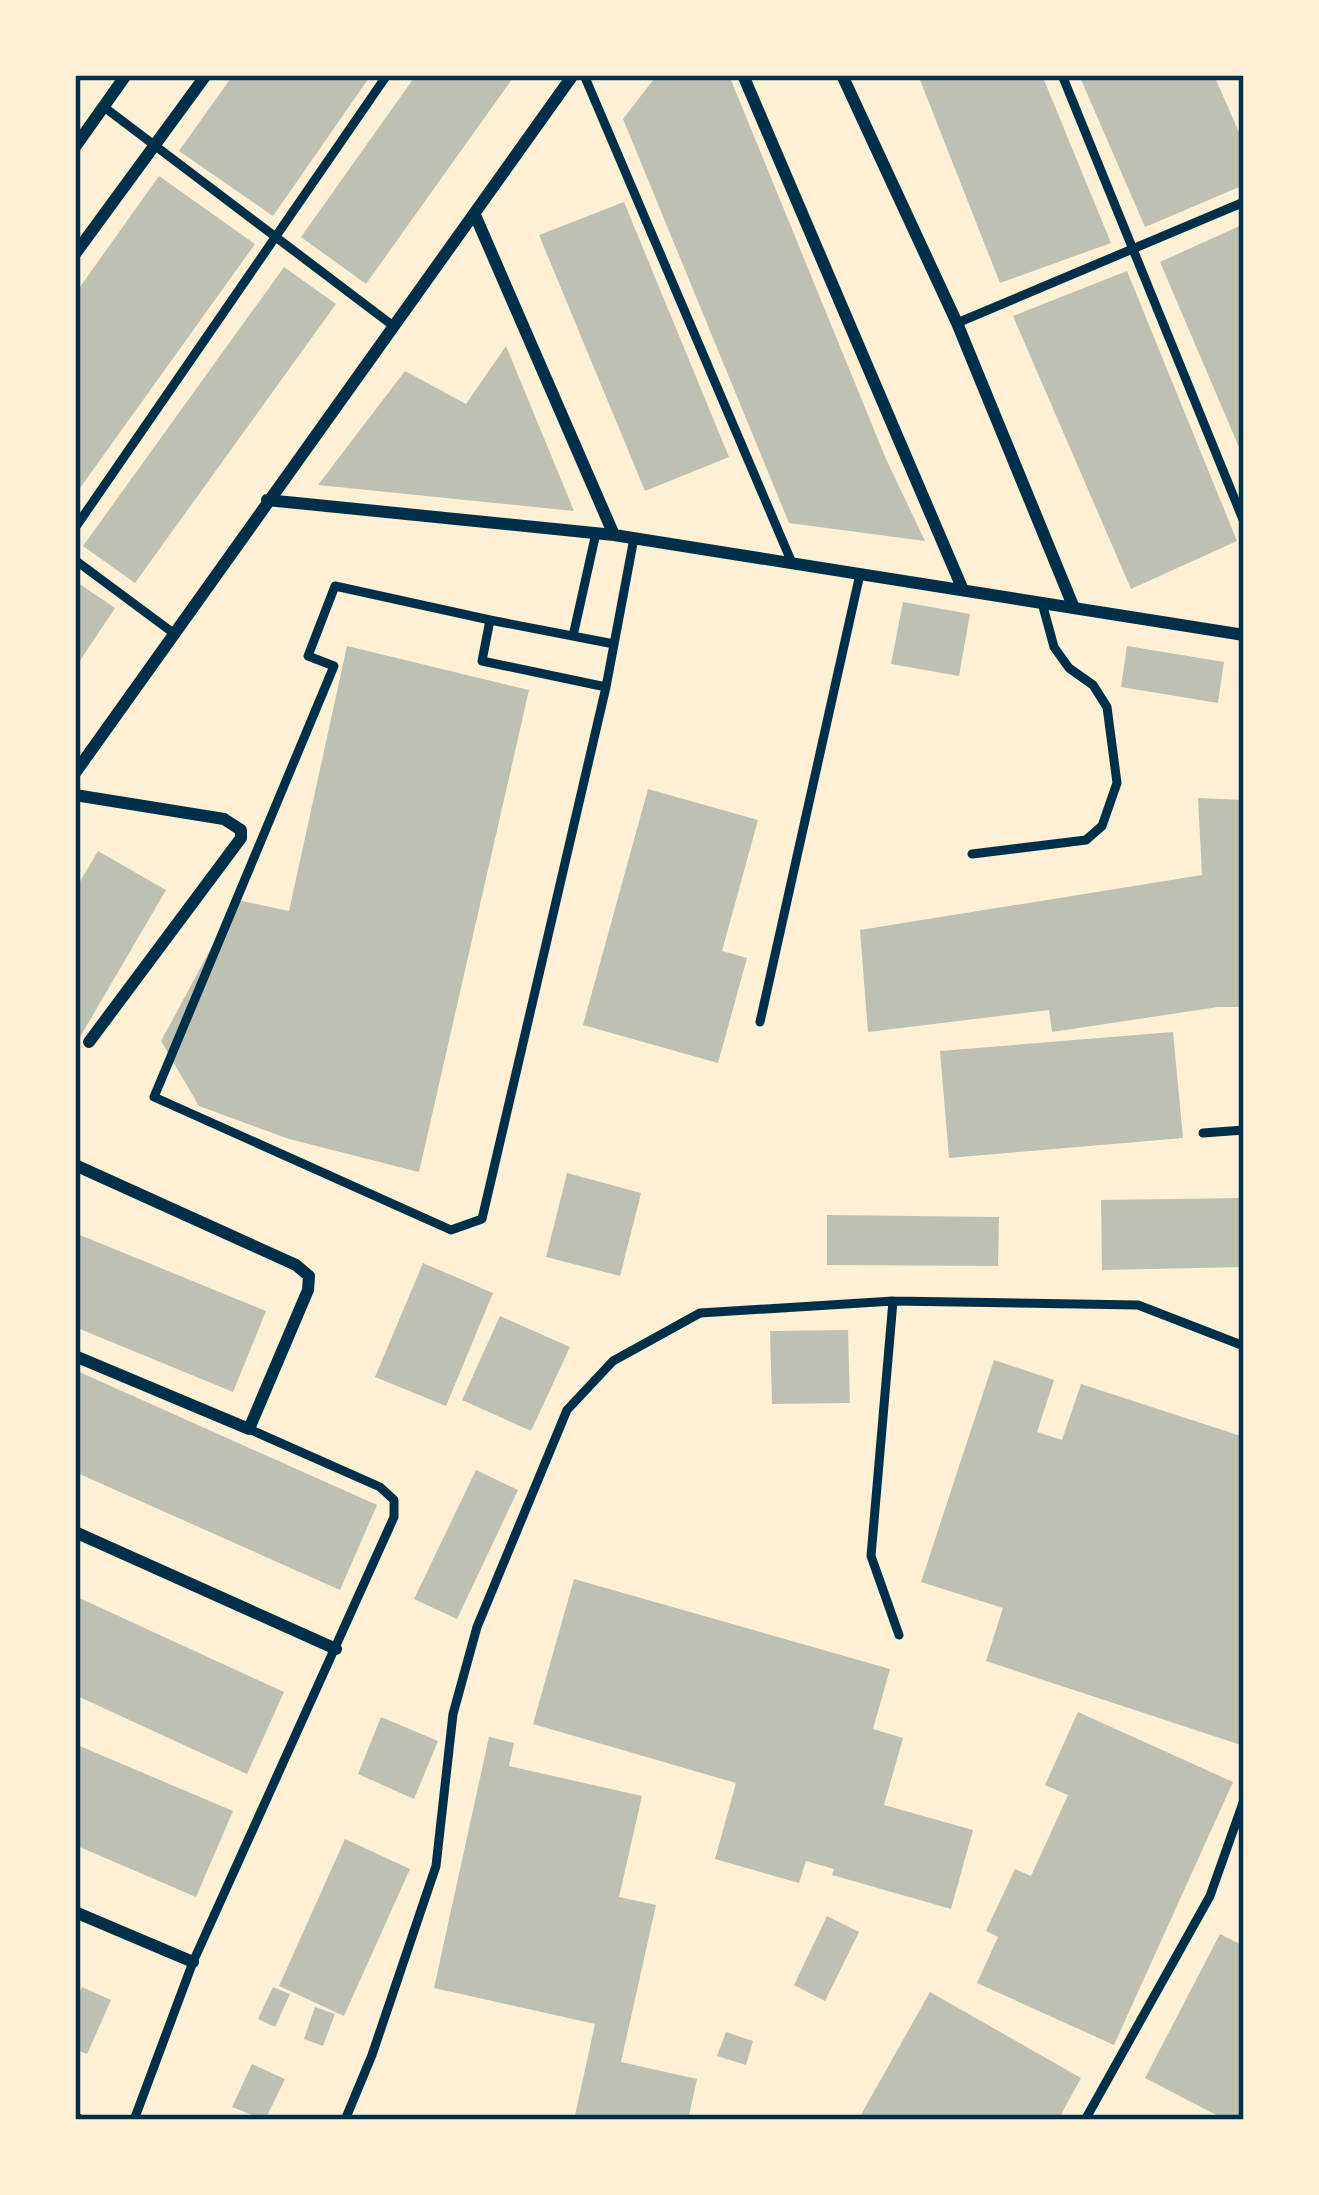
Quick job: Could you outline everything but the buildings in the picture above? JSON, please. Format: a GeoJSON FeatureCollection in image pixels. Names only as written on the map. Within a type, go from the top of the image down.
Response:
{"type":"FeatureCollection","features":[{"type":"Feature","properties":{"kind":"street"},"geometry":{"type":"LineString","coordinates":[[75,146],[126,75]]}},
{"type":"Feature","properties":{"kind":"street"},"geometry":{"type":"LineString","coordinates":[[75,254],[206,75]]}},
{"type":"Feature","properties":{"kind":"street"},"geometry":{"type":"LineString","coordinates":[[75,773],[573,75]]}},
{"type":"Feature","properties":{"kind":"street"},"geometry":{"type":"LineString","coordinates":[[743,75],[963,590]]}},
{"type":"Feature","properties":{"kind":"street"},"geometry":{"type":"LineString","coordinates":[[842,75],[957,323],[1075,608]]}},
{"type":"Feature","properties":{"kind":"street"},"geometry":{"type":"LineString","coordinates":[[475,215],[614,535]]}},
{"type":"Feature","properties":{"kind":"street"},"geometry":{"type":"LineString","coordinates":[[267,500],[614,535],[1244,635]]}},
{"type":"Feature","properties":{"kind":"street"},"geometry":{"type":"LineString","coordinates":[[75,796],[224,818],[241,830],[241,838],[88,1042]]}},
{"type":"Feature","properties":{"kind":"street"},"geometry":{"type":"LineString","coordinates":[[75,1165],[296,1265],[309,1276],[308,1290],[249,1429],[75,1356]]}},
{"type":"Feature","properties":{"kind":"street"},"geometry":{"type":"LineString","coordinates":[[75,1532],[336,1649]]}},
{"type":"Feature","properties":{"kind":"street"},"geometry":{"type":"LineString","coordinates":[[75,1912],[193,1962]]}},
{"type":"Feature","properties":{"kind":"lane"},"geometry":{"type":"LineString","coordinates":[[75,528],[387,75]]}},
{"type":"Feature","properties":{"kind":"lane"},"geometry":{"type":"LineString","coordinates":[[584,75],[792,563]]}},
{"type":"Feature","properties":{"kind":"lane"},"geometry":{"type":"LineString","coordinates":[[1062,75],[1244,522]]}},
{"type":"Feature","properties":{"kind":"lane"},"geometry":{"type":"LineString","coordinates":[[104,107],[392,325]]}},
{"type":"Feature","properties":{"kind":"lane"},"geometry":{"type":"LineString","coordinates":[[957,323],[1244,202]]}},
{"type":"Feature","properties":{"kind":"lane"},"geometry":{"type":"LineString","coordinates":[[573,636],[596,533]]}},
{"type":"Feature","properties":{"kind":"lane"},"geometry":{"type":"LineString","coordinates":[[614,644],[335,586],[308,656],[334,666],[154,1096],[451,1230],[482,1220],[606,687],[634,538]]}},
{"type":"Feature","properties":{"kind":"lane"},"geometry":{"type":"LineString","coordinates":[[75,560],[172,632]]}},
{"type":"Feature","properties":{"kind":"lane"},"geometry":{"type":"LineString","coordinates":[[760,1022],[860,574]]}},
{"type":"Feature","properties":{"kind":"lane"},"geometry":{"type":"LineString","coordinates":[[972,854],[1086,840],[1102,826],[1117,783],[1107,707],[1093,685],[1069,668],[1054,646],[1042,603]]}},
{"type":"Feature","properties":{"kind":"lane"},"geometry":{"type":"LineString","coordinates":[[490,620],[482,661],[606,687]]}},
{"type":"Feature","properties":{"kind":"lane"},"geometry":{"type":"LineString","coordinates":[[1203,1133],[1244,1130]]}},
{"type":"Feature","properties":{"kind":"lane"},"geometry":{"type":"LineString","coordinates":[[345,2120],[436,1866],[453,1714],[477,1627],[567,1410],[613,1361],[700,1313],[892,1301],[1138,1305],[1244,1346]]}},
{"type":"Feature","properties":{"kind":"lane"},"geometry":{"type":"LineString","coordinates":[[892,1301],[871,1556],[899,1635]]}},
{"type":"Feature","properties":{"kind":"lane"},"geometry":{"type":"LineString","coordinates":[[134,2120],[193,1962],[394,1517],[394,1500],[380,1487],[249,1429]]}},
{"type":"Feature","properties":{"kind":"lane"},"geometry":{"type":"LineString","coordinates":[[1085,2120],[1210,1896],[1244,1801]]}}]}
